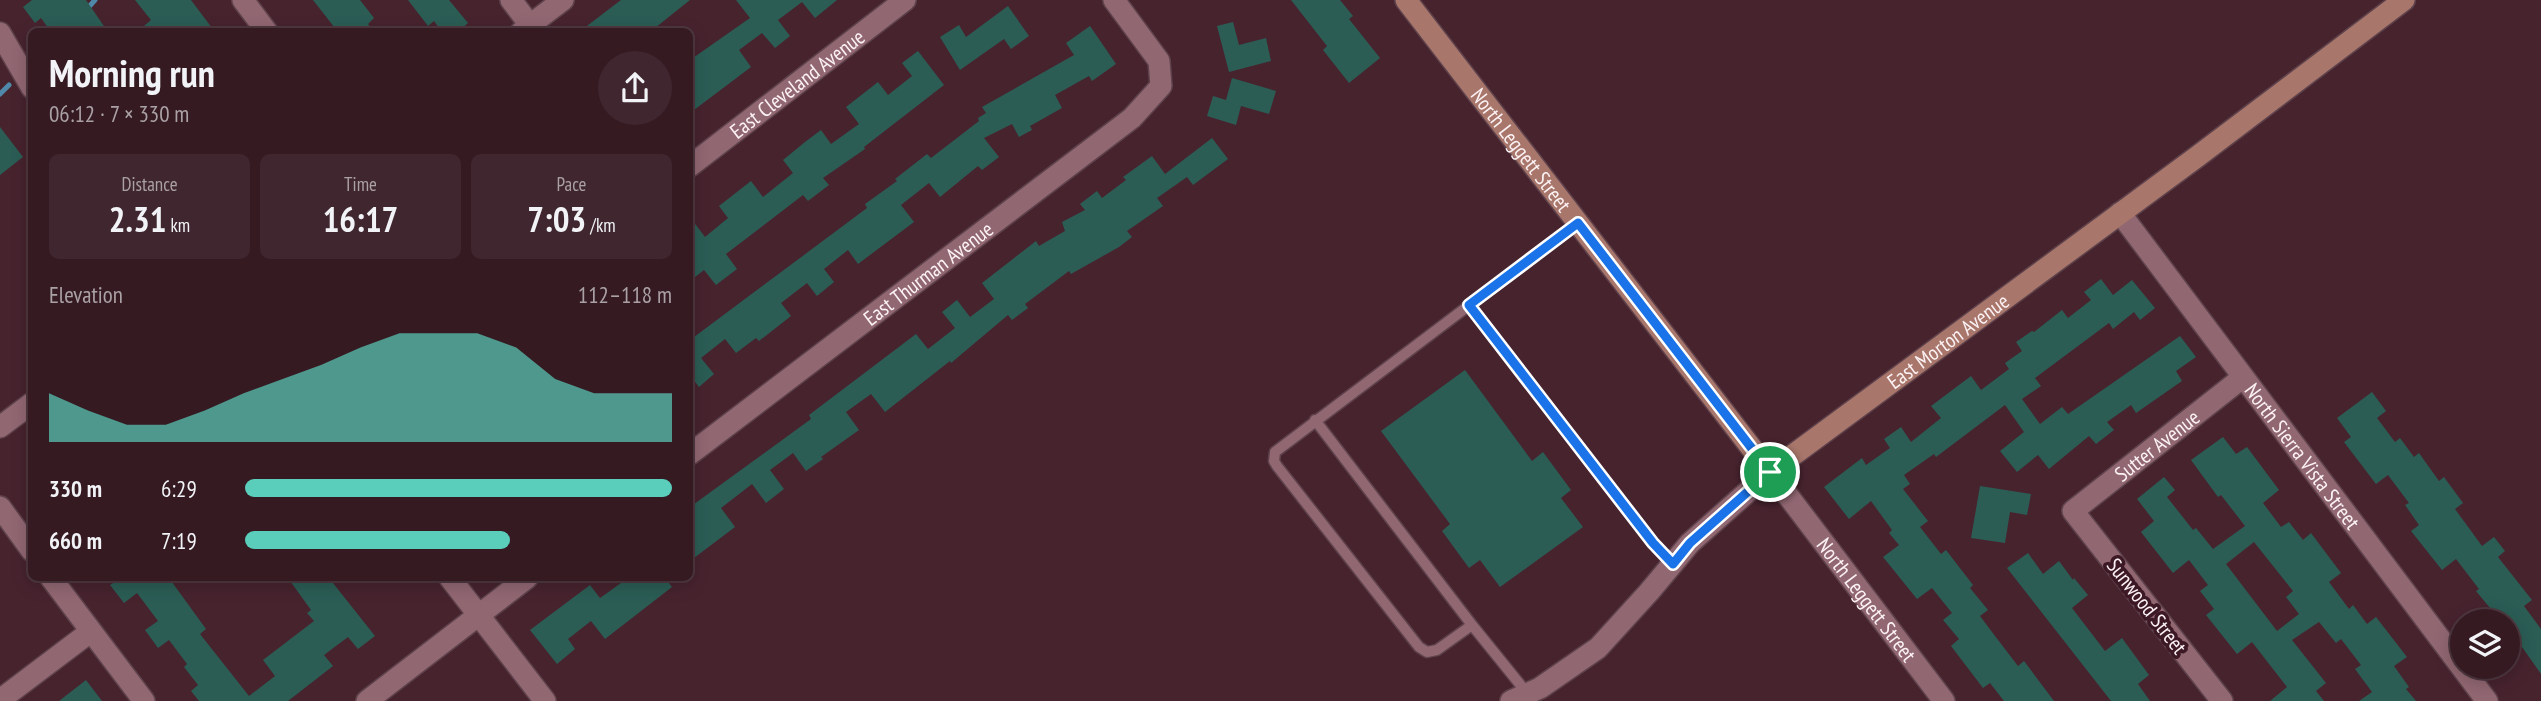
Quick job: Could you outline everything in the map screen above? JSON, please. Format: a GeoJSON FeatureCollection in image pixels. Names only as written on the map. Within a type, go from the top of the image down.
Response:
{"type":"FeatureCollection","features":[{"type":"Feature","properties":{"kind":"street"},"geometry":{"type":"LineString","coordinates":[[243,0],[264,28]]}},
{"type":"Feature","properties":{"kind":"street"},"geometry":{"type":"LineString","coordinates":[[511,0],[526,28],[563,0]]}},
{"type":"Feature","properties":{"kind":"street","name":"East Cleveland Avenue"},"geometry":{"type":"LineString","coordinates":[[693,164],[905,0]]}},
{"type":"Feature","properties":{"kind":"street","name":"East Thurman Avenue"},"geometry":{"type":"LineString","coordinates":[[693,452],[1132,118],[1161,86],[1159,61],[1114,0]]}},
{"type":"Feature","properties":{"kind":"street","name":"North Leggett Street"},"geometry":{"type":"LineString","coordinates":[[1406,0],[1944,701]]}},
{"type":"Feature","properties":{"kind":"street","name":"East Morton Avenue"},"geometry":{"type":"LineString","coordinates":[[1519,697],[1540,688],[1598,648],[1690,543],[1770,472],[2404,0]]}},
{"type":"Feature","properties":{"kind":"street"},"geometry":{"type":"LineString","coordinates":[[0,33],[28,82]]}},
{"type":"Feature","properties":{"kind":"street"},"geometry":{"type":"LineString","coordinates":[[0,60],[28,84]]}},
{"type":"Feature","properties":{"kind":"street","name":"North Sierra Vista Street"},"geometry":{"type":"LineString","coordinates":[[2120,212],[2487,701]]}},
{"type":"Feature","properties":{"kind":"street","name":"Sutter Avenue"},"geometry":{"type":"LineString","coordinates":[[2073,511],[2242,378]]}},
{"type":"Feature","properties":{"kind":"street"},"geometry":{"type":"LineString","coordinates":[[0,427],[28,406]]}},
{"type":"Feature","properties":{"kind":"street"},"geometry":{"type":"LineString","coordinates":[[0,507],[28,546]]}},
{"type":"Feature","properties":{"kind":"street","name":"Sunwood Street"},"geometry":{"type":"LineString","coordinates":[[2073,511],[2222,701]]}},
{"type":"Feature","properties":{"kind":"street"},"geometry":{"type":"LineString","coordinates":[[53,581],[144,701]]}},
{"type":"Feature","properties":{"kind":"street"},"geometry":{"type":"LineString","coordinates":[[452,581],[545,701]]}},
{"type":"Feature","properties":{"kind":"street"},"geometry":{"type":"LineString","coordinates":[[367,701],[523,581]]}},
{"type":"Feature","properties":{"kind":"street"},"geometry":{"type":"LineString","coordinates":[[0,700],[90,632]]}},
{"type":"Feature","properties":{"kind":"lane"},"geometry":{"type":"LineString","coordinates":[[1472,625],[1437,650],[1427,652],[1419,647],[1274,461],[1275,452],[1578,223]]}},
{"type":"Feature","properties":{"kind":"lane"},"geometry":{"type":"LineString","coordinates":[[1469,305],[1653,543],[1673,564]]}},
{"type":"Feature","properties":{"kind":"lane"},"geometry":{"type":"LineString","coordinates":[[1315,420],[1472,625],[1519,697]]}},
{"type":"Feature","properties":{"kind":"building"},"geometry":{"type":"Polygon","coordinates":[[[32,0],[86,0],[105,28],[48,28],[41,18],[35,23],[23,7],[32,0]]]}},
{"type":"Feature","properties":{"kind":"building"},"geometry":{"type":"Polygon","coordinates":[[[135,0],[191,0],[212,28],[142,28],[151,20],[135,0]]]}},
{"type":"Feature","properties":{"kind":"building"},"geometry":{"type":"Polygon","coordinates":[[[313,0],[360,0],[374,18],[368,24],[371,28],[335,28],[313,0]]]}},
{"type":"Feature","properties":{"kind":"building"},"geometry":{"type":"Polygon","coordinates":[[[408,0],[449,0],[468,23],[462,28],[439,28],[434,21],[428,26],[408,0]]]}},
{"type":"Feature","properties":{"kind":"building"},"geometry":{"type":"Polygon","coordinates":[[[621,0],[690,0],[655,28],[584,28],[621,0]]]}},
{"type":"Feature","properties":{"kind":"building"},"geometry":{"type":"Polygon","coordinates":[[[736,0],[837,0],[815,18],[802,2],[778,20],[790,36],[775,48],[762,33],[739,50],[751,67],[693,111],[693,58],[750,18],[736,0]]]}},
{"type":"Feature","properties":{"kind":"building"},"geometry":{"type":"Polygon","coordinates":[[[1291,0],[1340,0],[1353,16],[1349,19],[1380,58],[1349,83],[1323,50],[1327,46],[1291,0]]]}},
{"type":"Feature","properties":{"kind":"building"},"geometry":{"type":"Polygon","coordinates":[[[1008,6],[1029,36],[1011,49],[1004,39],[960,70],[940,37],[959,25],[966,37],[1008,6]]]}},
{"type":"Feature","properties":{"kind":"building"},"geometry":{"type":"Polygon","coordinates":[[[1233,22],[1239,45],[1266,38],[1271,61],[1229,72],[1217,26],[1233,22]]]}},
{"type":"Feature","properties":{"kind":"building"},"geometry":{"type":"Polygon","coordinates":[[[1090,26],[1116,64],[1092,81],[1089,76],[1055,95],[1062,108],[1030,126],[1032,130],[1019,137],[1012,124],[984,138],[999,157],[982,170],[978,166],[940,197],[929,183],[901,205],[914,222],[858,264],[848,250],[824,269],[834,282],[817,296],[807,283],[781,303],[791,316],[759,341],[756,338],[736,353],[725,339],[701,358],[714,374],[699,387],[693,379],[693,338],[867,208],[865,204],[897,181],[895,179],[927,154],[931,158],[979,121],[978,118],[986,113],[982,107],[1074,55],[1066,43],[1090,26]]]}},
{"type":"Feature","properties":{"kind":"building"},"geometry":{"type":"Polygon","coordinates":[[[918,51],[944,85],[864,147],[865,149],[823,178],[829,185],[808,201],[803,195],[726,254],[737,269],[716,285],[704,270],[693,279],[693,221],[705,237],[728,218],[719,206],[751,181],[763,197],[793,173],[783,160],[805,142],[821,130],[831,144],[859,124],[846,107],[878,82],[888,95],[912,76],[902,63],[918,51]]]}},
{"type":"Feature","properties":{"kind":"building"},"geometry":{"type":"Polygon","coordinates":[[[1232,78],[1276,91],[1269,114],[1241,106],[1236,125],[1207,116],[1213,96],[1226,100],[1232,78]]]}},
{"type":"Feature","properties":{"kind":"building"},"geometry":{"type":"Polygon","coordinates":[[[0,127],[23,157],[0,175],[0,127]]]}},
{"type":"Feature","properties":{"kind":"building"},"geometry":{"type":"Polygon","coordinates":[[[1212,138],[1228,159],[1193,185],[1187,177],[1157,198],[1163,206],[1127,231],[1132,237],[1071,274],[1069,271],[1025,304],[1028,308],[1012,320],[1008,315],[951,363],[950,361],[885,412],[871,394],[846,412],[859,430],[806,471],[793,453],[770,470],[784,489],[766,503],[752,484],[721,508],[735,527],[693,559],[693,505],[811,419],[809,415],[916,334],[928,349],[955,328],[942,312],[957,300],[970,317],[994,299],[982,283],[1036,241],[1039,246],[1065,231],[1062,222],[1085,210],[1080,204],[1097,191],[1102,198],[1126,180],[1123,177],[1152,156],[1165,174],[1212,138]]]}},
{"type":"Feature","properties":{"kind":"building"},"geometry":{"type":"Polygon","coordinates":[[[2101,279],[2113,295],[2132,280],[2155,308],[2140,320],[2134,312],[2113,329],[2109,323],[2035,378],[2041,386],[2022,399],[2040,424],[2062,407],[2068,414],[2180,336],[2196,357],[2176,371],[2182,381],[2136,413],[2131,405],[2107,422],[2114,430],[2096,444],[2089,436],[2049,469],[2038,455],[2017,472],[2000,451],[2024,432],[2005,405],[1936,457],[1934,454],[1904,475],[1910,484],[1903,489],[1928,521],[1920,527],[1941,554],[1946,550],[1973,585],[1970,588],[1988,610],[1980,616],[2018,666],[2024,661],[2054,701],[2004,701],[1990,683],[1983,688],[1951,646],[1959,639],[1943,620],[1952,613],[1932,588],[1917,599],[1883,557],[1899,545],[1889,533],[1892,530],[1871,501],[1849,519],[1824,487],[1862,458],[1866,465],[1890,448],[1884,439],[1901,427],[1911,442],[1941,418],[1931,406],[1971,376],[1981,390],[2009,369],[2005,363],[2022,351],[2016,342],[2062,310],[2068,318],[2091,300],[2084,292],[2101,279]]]}},
{"type":"Feature","properties":{"kind":"building"},"geometry":{"type":"Polygon","coordinates":[[[1465,370],[1532,461],[1543,452],[1571,490],[1561,498],[1583,527],[1500,587],[1480,560],[1469,568],[1442,531],[1450,524],[1381,431],[1465,370]]]}},
{"type":"Feature","properties":{"kind":"building"},"geometry":{"type":"Polygon","coordinates":[[[2372,392],[2386,411],[2377,418],[2395,442],[2400,438],[2414,457],[2419,453],[2439,481],[2444,477],[2463,503],[2455,509],[2482,546],[2494,537],[2505,551],[2498,557],[2532,600],[2524,606],[2541,629],[2541,674],[2522,647],[2520,648],[2520,609],[2489,609],[2476,591],[2479,589],[2456,559],[2442,570],[2411,531],[2419,525],[2405,505],[2409,503],[2388,475],[2376,484],[2344,442],[2351,437],[2337,418],[2372,392]]]}},
{"type":"Feature","properties":{"kind":"building"},"geometry":{"type":"Polygon","coordinates":[[[2223,437],[2236,454],[2247,447],[2279,490],[2263,503],[2281,527],[2289,522],[2303,540],[2311,533],[2341,573],[2329,582],[2349,609],[2353,605],[2367,624],[2376,617],[2407,657],[2394,666],[2416,701],[2359,701],[2372,692],[2355,669],[2361,665],[2341,639],[2336,643],[2319,622],[2292,640],[2326,683],[2316,691],[2324,701],[2270,701],[2287,687],[2252,642],[2237,654],[2206,615],[2214,609],[2200,591],[2208,585],[2189,560],[2173,573],[2141,532],[2154,521],[2137,499],[2164,477],[2175,490],[2167,497],[2193,530],[2196,528],[2213,549],[2245,526],[2221,495],[2218,497],[2191,460],[2223,437]],[[2254,542],[2226,564],[2277,631],[2299,614],[2286,597],[2293,591],[2254,542]]]}},
{"type":"Feature","properties":{"kind":"building"},"geometry":{"type":"Polygon","coordinates":[[[1980,486],[2031,494],[2027,515],[2010,512],[2005,543],[1971,538],[1980,486]]]}},
{"type":"Feature","properties":{"kind":"building"},"geometry":{"type":"Polygon","coordinates":[[[2028,553],[2043,574],[2059,561],[2073,580],[2074,578],[2088,595],[2072,608],[2105,651],[2122,638],[2149,675],[2138,684],[2150,701],[2111,701],[2007,568],[2028,553]]]}},
{"type":"Feature","properties":{"kind":"building"},"geometry":{"type":"Polygon","coordinates":[[[116,581],[171,581],[206,629],[200,634],[249,696],[275,676],[263,660],[314,621],[307,613],[311,610],[290,581],[331,581],[375,636],[358,649],[348,637],[324,655],[333,666],[288,701],[199,701],[191,691],[198,685],[184,667],[187,664],[169,640],[158,648],[145,630],[158,621],[137,593],[124,603],[110,585],[116,581]]]}},
{"type":"Feature","properties":{"kind":"building"},"geometry":{"type":"Polygon","coordinates":[[[624,581],[667,581],[672,587],[605,639],[591,621],[568,639],[575,649],[557,664],[530,630],[590,585],[600,598],[624,581]]]}},
{"type":"Feature","properties":{"kind":"building"},"geometry":{"type":"Polygon","coordinates":[[[86,680],[102,701],[59,701],[86,680]]]}},
{"type":"Feature","properties":{"kind":"waterway"},"geometry":{"type":"LineString","coordinates":[[86,10],[95,0]]}},
{"type":"Feature","properties":{"kind":"waterway"},"geometry":{"type":"LineString","coordinates":[[0,94],[9,85]]}},
{"type":"Feature","properties":{"kind":"route"},"geometry":{"type":"LineString","coordinates":[[1578,223],[1770,472],[1690,543],[1673,564],[1653,543],[1469,305],[1578,223]]}}]}
